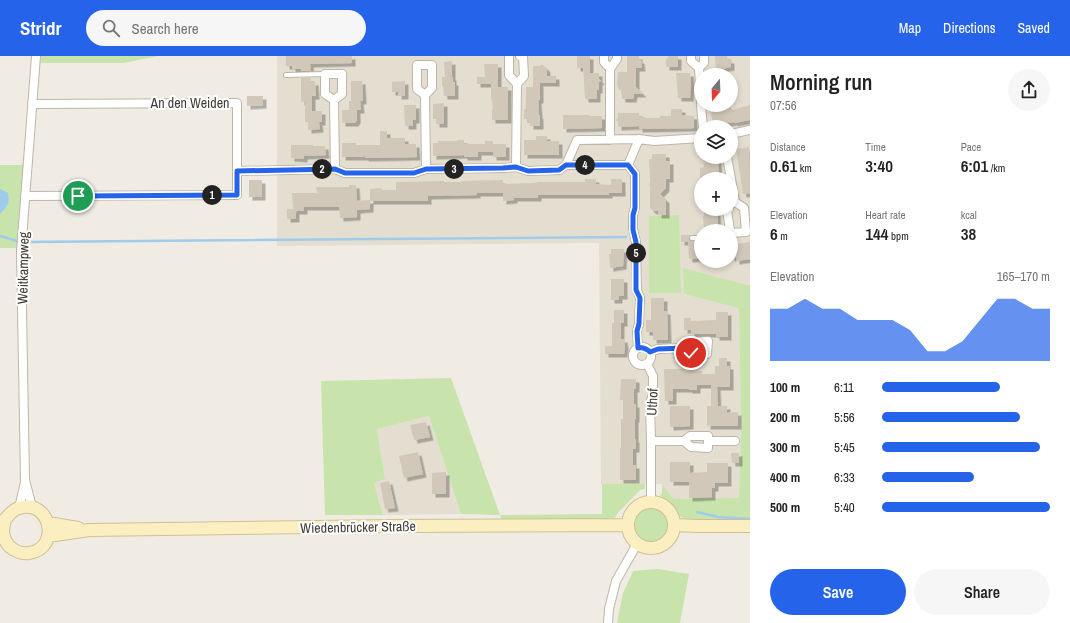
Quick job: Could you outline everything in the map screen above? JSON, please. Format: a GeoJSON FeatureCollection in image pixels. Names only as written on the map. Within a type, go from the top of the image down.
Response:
{"type":"FeatureCollection","features":[{"type":"Feature","properties":{"kind":"street","name":"Weitkampweg"},"geometry":{"type":"LineString","coordinates":[[25,480],[22,242],[36,56]]}},
{"type":"Feature","properties":{"kind":"street"},"geometry":{"type":"LineString","coordinates":[[509,56],[509,75],[517,84]]}},
{"type":"Feature","properties":{"kind":"street"},"geometry":{"type":"LineString","coordinates":[[516,167],[517,84],[524,76],[523,56],[520,56]]}},
{"type":"Feature","properties":{"kind":"street"},"geometry":{"type":"LineString","coordinates":[[604,56],[604,62],[610,69]]}},
{"type":"Feature","properties":{"kind":"street"},"geometry":{"type":"LineString","coordinates":[[610,140],[610,69],[617,59],[617,56]]}},
{"type":"Feature","properties":{"kind":"street"},"geometry":{"type":"LineString","coordinates":[[691,56],[691,61],[699,68],[704,63],[704,56]]}},
{"type":"Feature","properties":{"kind":"street"},"geometry":{"type":"LineString","coordinates":[[325,74],[342,74],[342,94],[334,100],[325,94],[325,74]]}},
{"type":"Feature","properties":{"kind":"street"},"geometry":{"type":"LineString","coordinates":[[425,95],[426,169]]}},
{"type":"Feature","properties":{"kind":"street"},"geometry":{"type":"LineString","coordinates":[[334,100],[335,169]]}},
{"type":"Feature","properties":{"kind":"street","name":"An den Weiden"},"geometry":{"type":"LineString","coordinates":[[25,196],[237,195],[237,103],[32,104]]}},
{"type":"Feature","properties":{"kind":"street"},"geometry":{"type":"LineString","coordinates":[[738,133],[750,130]]}},
{"type":"Feature","properties":{"kind":"street"},"geometry":{"type":"LineString","coordinates":[[628,165],[639,139]]}},
{"type":"Feature","properties":{"kind":"street"},"geometry":{"type":"LineString","coordinates":[[237,171],[335,169],[345,173],[414,173],[426,169],[516,167],[528,171],[559,170],[566,165],[577,140],[639,139],[662,141],[694,139]]}},
{"type":"Feature","properties":{"kind":"street"},"geometry":{"type":"LineString","coordinates":[[566,165],[628,165]]}},
{"type":"Feature","properties":{"kind":"street"},"geometry":{"type":"LineString","coordinates":[[628,165],[635,174],[635,208],[633,215],[633,230],[636,242],[636,290],[640,298],[639,324],[637,331],[638,348],[633,355],[636,363],[639,365],[647,364],[650,360],[650,352],[647,349],[638,348]]}},
{"type":"Feature","properties":{"kind":"street"},"geometry":{"type":"LineString","coordinates":[[738,206],[744,208],[748,232]]}},
{"type":"Feature","properties":{"kind":"street"},"geometry":{"type":"LineString","coordinates":[[650,352],[658,349],[686,348]]}},
{"type":"Feature","properties":{"kind":"street","name":"Uthof"},"geometry":{"type":"LineString","coordinates":[[647,364],[653,376],[653,394],[650,404],[651,502]]}},
{"type":"Feature","properties":{"kind":"street"},"geometry":{"type":"LineString","coordinates":[[651,441],[684,441],[691,447],[708,448],[708,441],[735,441]]}},
{"type":"Feature","properties":{"kind":"street"},"geometry":{"type":"LineString","coordinates":[[25,480],[32,508]]}},
{"type":"Feature","properties":{"kind":"street"},"geometry":{"type":"LineString","coordinates":[[19,508],[25,480]]}},
{"type":"Feature","properties":{"kind":"street"},"geometry":{"type":"LineString","coordinates":[[651,502],[660,504],[669,511],[674,525],[670,538],[663,545],[656,548],[646,548],[633,541],[629,534],[627,525],[630,514],[634,509],[641,504],[651,502]]}},
{"type":"Feature","properties":{"kind":"street"},"geometry":{"type":"LineString","coordinates":[[19,508],[32,508],[40,512],[46,519],[49,530],[48,536],[40,549],[33,552],[18,552],[11,548],[2,536],[2,521],[13,511],[19,508]]}},
{"type":"Feature","properties":{"kind":"street"},"geometry":{"type":"LineString","coordinates":[[48,523],[89,530]]}},
{"type":"Feature","properties":{"kind":"street","name":"Wiedenbrücker Straße"},"geometry":{"type":"LineString","coordinates":[[89,530],[627,525]]}},
{"type":"Feature","properties":{"kind":"street"},"geometry":{"type":"LineString","coordinates":[[674,525],[750,526]]}},
{"type":"Feature","properties":{"kind":"street"},"geometry":{"type":"LineString","coordinates":[[48,536],[89,530]]}},
{"type":"Feature","properties":{"kind":"street"},"geometry":{"type":"LineString","coordinates":[[608,623],[616,581],[637,544]]}},
{"type":"Feature","properties":{"kind":"lane"},"geometry":{"type":"LineString","coordinates":[[286,75],[325,74]]}},
{"type":"Feature","properties":{"kind":"shaded area"},"geometry":{"type":"Polygon","coordinates":[[[277,56],[750,56],[750,285],[684,294],[739,307],[741,431],[739,499],[674,499],[661,484],[601,484],[599,243],[277,246],[277,56]]]}},
{"type":"Feature","properties":{"kind":"shaded area"},"geometry":{"type":"Polygon","coordinates":[[[429,416],[461,514],[383,515],[374,483],[385,478],[377,429],[429,416]]]}},
{"type":"Feature","properties":{"kind":"green space"},"geometry":{"type":"Polygon","coordinates":[[[41,56],[158,56],[124,63],[41,63],[41,56]]]}},
{"type":"Feature","properties":{"kind":"green space"},"geometry":{"type":"Polygon","coordinates":[[[0,165],[24,165],[17,248],[0,248],[0,165]]]}},
{"type":"Feature","properties":{"kind":"green space"},"geometry":{"type":"Polygon","coordinates":[[[679,215],[681,293],[649,293],[649,216],[679,215]]]}},
{"type":"Feature","properties":{"kind":"green space"},"geometry":{"type":"Polygon","coordinates":[[[683,268],[750,285],[750,522],[714,522],[687,519],[681,517],[660,494],[662,494],[662,485],[674,499],[739,498],[741,431],[739,308],[684,294],[683,268]]]}},
{"type":"Feature","properties":{"kind":"green space"},"geometry":{"type":"Polygon","coordinates":[[[451,378],[500,515],[461,514],[429,416],[377,429],[385,479],[374,483],[383,515],[325,515],[321,381],[451,378]]]}},
{"type":"Feature","properties":{"kind":"green space"},"geometry":{"type":"Polygon","coordinates":[[[602,484],[645,484],[645,489],[640,490],[615,518],[588,520],[502,521],[500,515],[602,514],[602,484]]]}},
{"type":"Feature","properties":{"kind":"green space"},"geometry":{"type":"Polygon","coordinates":[[[655,507],[664,512],[668,518],[668,532],[664,538],[655,543],[647,543],[638,538],[634,532],[633,521],[638,512],[644,508],[655,507]]]}},
{"type":"Feature","properties":{"kind":"green space"},"geometry":{"type":"Polygon","coordinates":[[[658,569],[689,574],[680,623],[617,623],[623,593],[633,571],[658,569]]]}},
{"type":"Feature","properties":{"kind":"water"},"geometry":{"type":"Polygon","coordinates":[[[0,189],[8,193],[9,200],[6,207],[0,214],[0,189]]]}},
{"type":"Feature","properties":{"kind":"building"},"geometry":{"type":"Polygon","coordinates":[[[286,56],[352,56],[352,63],[310,64],[311,71],[301,71],[301,69],[292,69],[292,66],[286,66],[286,56]]]}},
{"type":"Feature","properties":{"kind":"building"},"geometry":{"type":"Polygon","coordinates":[[[577,56],[590,56],[590,73],[599,73],[599,79],[601,81],[599,82],[599,90],[597,90],[597,99],[585,99],[583,68],[577,68],[577,56]]]}},
{"type":"Feature","properties":{"kind":"building"},"geometry":{"type":"Polygon","coordinates":[[[627,56],[639,56],[639,60],[641,60],[642,68],[636,68],[636,87],[643,94],[634,94],[633,99],[622,99],[621,90],[619,90],[617,84],[618,72],[627,72],[627,56]]]}},
{"type":"Feature","properties":{"kind":"building"},"geometry":{"type":"Polygon","coordinates":[[[668,56],[678,56],[678,67],[666,67],[666,59],[668,56]]]}},
{"type":"Feature","properties":{"kind":"building"},"geometry":{"type":"Polygon","coordinates":[[[715,56],[727,56],[728,60],[731,60],[731,67],[716,68],[715,56]]]}},
{"type":"Feature","properties":{"kind":"building"},"geometry":{"type":"Polygon","coordinates":[[[452,61],[452,77],[453,82],[455,82],[455,96],[444,96],[442,77],[445,77],[444,62],[452,61]]]}},
{"type":"Feature","properties":{"kind":"building"},"geometry":{"type":"Polygon","coordinates":[[[484,64],[498,64],[498,87],[508,87],[508,120],[492,120],[493,108],[491,84],[477,84],[477,77],[485,77],[484,64]]]}},
{"type":"Feature","properties":{"kind":"building"},"geometry":{"type":"Polygon","coordinates":[[[542,64],[547,69],[547,76],[556,76],[556,83],[540,83],[540,100],[538,100],[540,126],[530,126],[530,122],[527,122],[527,119],[524,119],[524,109],[526,109],[526,87],[533,87],[533,66],[540,66],[542,64]]]}},
{"type":"Feature","properties":{"kind":"building"},"geometry":{"type":"Polygon","coordinates":[[[676,73],[690,73],[690,98],[678,98],[676,73]]]}},
{"type":"Feature","properties":{"kind":"building"},"geometry":{"type":"Polygon","coordinates":[[[301,78],[311,78],[311,82],[315,82],[316,96],[312,96],[312,111],[322,111],[322,122],[319,122],[320,129],[308,130],[308,122],[305,122],[305,102],[301,102],[301,78]]]}},
{"type":"Feature","properties":{"kind":"building"},"geometry":{"type":"Polygon","coordinates":[[[351,81],[362,81],[363,101],[360,101],[361,110],[357,110],[357,120],[355,123],[342,123],[342,110],[349,110],[349,101],[351,101],[351,81]]]}},
{"type":"Feature","properties":{"kind":"building"},"geometry":{"type":"Polygon","coordinates":[[[405,81],[405,96],[398,96],[398,92],[392,92],[392,82],[405,81]]]}},
{"type":"Feature","properties":{"kind":"building"},"geometry":{"type":"Polygon","coordinates":[[[247,96],[263,96],[263,105],[247,106],[247,96]]]}},
{"type":"Feature","properties":{"kind":"building"},"geometry":{"type":"Polygon","coordinates":[[[444,103],[444,124],[436,124],[436,119],[433,119],[433,104],[444,103]]]}},
{"type":"Feature","properties":{"kind":"building"},"geometry":{"type":"Polygon","coordinates":[[[404,105],[416,105],[416,120],[413,120],[413,126],[405,126],[404,105]]]}},
{"type":"Feature","properties":{"kind":"building"},"geometry":{"type":"Polygon","coordinates":[[[750,105],[750,120],[738,122],[738,120],[712,120],[711,112],[738,112],[738,108],[750,105]]]}},
{"type":"Feature","properties":{"kind":"building"},"geometry":{"type":"Polygon","coordinates":[[[671,109],[682,109],[682,115],[694,116],[694,128],[639,129],[639,126],[618,127],[618,122],[616,120],[618,118],[618,113],[639,113],[639,117],[645,118],[671,116],[671,109]]]}},
{"type":"Feature","properties":{"kind":"building"},"geometry":{"type":"Polygon","coordinates":[[[563,115],[602,116],[602,128],[563,129],[563,115]]]}},
{"type":"Feature","properties":{"kind":"building"},"geometry":{"type":"Polygon","coordinates":[[[380,131],[387,131],[387,138],[405,138],[405,144],[416,144],[417,157],[342,157],[342,143],[356,143],[356,145],[380,145],[380,131]]]}},
{"type":"Feature","properties":{"kind":"building"},"geometry":{"type":"Polygon","coordinates":[[[536,136],[547,136],[547,141],[559,141],[559,155],[524,155],[524,140],[536,140],[536,136]]]}},
{"type":"Feature","properties":{"kind":"building"},"geometry":{"type":"Polygon","coordinates":[[[464,140],[464,144],[485,144],[485,141],[493,141],[493,144],[506,144],[506,157],[493,157],[493,152],[478,152],[478,157],[464,157],[464,155],[433,156],[433,143],[438,143],[438,141],[464,140]]]}},
{"type":"Feature","properties":{"kind":"building"},"geometry":{"type":"Polygon","coordinates":[[[291,145],[325,146],[326,155],[304,156],[304,159],[291,158],[291,145]]]}},
{"type":"Feature","properties":{"kind":"building"},"geometry":{"type":"Polygon","coordinates":[[[749,147],[750,193],[743,194],[738,162],[738,149],[749,147]]]}},
{"type":"Feature","properties":{"kind":"building"},"geometry":{"type":"Polygon","coordinates":[[[652,154],[666,154],[666,161],[670,161],[670,179],[666,179],[666,188],[660,194],[666,200],[666,215],[658,215],[658,211],[653,211],[650,208],[649,159],[652,159],[652,154]]]}},
{"type":"Feature","properties":{"kind":"building"},"geometry":{"type":"Polygon","coordinates":[[[704,164],[718,164],[719,172],[700,172],[700,168],[704,167],[704,164]]]}},
{"type":"Feature","properties":{"kind":"building"},"geometry":{"type":"Polygon","coordinates":[[[585,179],[596,179],[596,184],[611,185],[611,179],[622,179],[622,193],[609,193],[609,195],[538,195],[538,198],[514,198],[514,200],[503,201],[503,193],[428,196],[428,201],[370,201],[370,209],[357,210],[357,217],[340,218],[339,207],[304,207],[304,211],[296,211],[296,219],[287,219],[287,209],[293,209],[292,193],[317,193],[316,187],[349,187],[349,185],[356,185],[357,201],[370,200],[370,189],[382,188],[382,190],[396,190],[396,182],[462,182],[503,180],[503,184],[585,182],[585,179]]]}},
{"type":"Feature","properties":{"kind":"building"},"geometry":{"type":"Polygon","coordinates":[[[249,180],[262,180],[262,197],[249,197],[249,180]]]}},
{"type":"Feature","properties":{"kind":"building"},"geometry":{"type":"Polygon","coordinates":[[[717,216],[718,224],[704,224],[703,217],[717,216]]]}},
{"type":"Feature","properties":{"kind":"building"},"geometry":{"type":"Polygon","coordinates":[[[681,235],[690,235],[690,241],[694,241],[694,259],[689,259],[688,242],[681,242],[681,235]]]}},
{"type":"Feature","properties":{"kind":"building"},"geometry":{"type":"Polygon","coordinates":[[[750,242],[750,259],[738,261],[738,244],[750,242]]]}},
{"type":"Feature","properties":{"kind":"building"},"geometry":{"type":"Polygon","coordinates":[[[611,249],[624,249],[623,266],[610,268],[609,254],[611,254],[611,249]]]}},
{"type":"Feature","properties":{"kind":"building"},"geometry":{"type":"Polygon","coordinates":[[[611,279],[624,279],[624,296],[619,296],[619,300],[611,300],[611,279]]]}},
{"type":"Feature","properties":{"kind":"building"},"geometry":{"type":"Polygon","coordinates":[[[651,298],[664,298],[664,311],[667,311],[668,340],[653,340],[653,332],[646,332],[646,320],[651,320],[651,298]]]}},
{"type":"Feature","properties":{"kind":"building"},"geometry":{"type":"Polygon","coordinates":[[[614,310],[624,310],[624,323],[621,323],[621,339],[624,339],[624,354],[605,354],[605,346],[612,346],[612,323],[614,323],[614,310]]]}},
{"type":"Feature","properties":{"kind":"building"},"geometry":{"type":"Polygon","coordinates":[[[716,312],[728,312],[728,337],[716,337],[716,334],[691,334],[691,330],[684,330],[684,318],[691,318],[691,321],[716,320],[716,312]]]}},
{"type":"Feature","properties":{"kind":"building"},"geometry":{"type":"Polygon","coordinates":[[[719,358],[727,358],[727,366],[730,366],[730,387],[717,387],[718,406],[727,406],[727,413],[738,412],[738,426],[707,426],[707,406],[711,406],[711,385],[697,385],[697,390],[673,389],[673,401],[665,401],[664,369],[684,369],[684,371],[702,371],[702,374],[715,374],[715,366],[719,366],[719,358]]]}},
{"type":"Feature","properties":{"kind":"building"},"geometry":{"type":"Polygon","coordinates":[[[621,379],[636,379],[634,404],[636,404],[636,449],[633,449],[633,465],[636,465],[636,480],[620,480],[621,419],[623,419],[623,400],[620,400],[621,379]]]}},
{"type":"Feature","properties":{"kind":"building"},"geometry":{"type":"Polygon","coordinates":[[[670,406],[690,406],[690,426],[670,427],[670,406]]]}},
{"type":"Feature","properties":{"kind":"building"},"geometry":{"type":"Polygon","coordinates":[[[426,422],[430,437],[414,440],[410,425],[426,422]]]}},
{"type":"Feature","properties":{"kind":"building"},"geometry":{"type":"Polygon","coordinates":[[[418,452],[423,474],[404,478],[399,456],[418,452]]]}},
{"type":"Feature","properties":{"kind":"building"},"geometry":{"type":"Polygon","coordinates":[[[731,453],[739,453],[739,463],[732,463],[731,453]]]}},
{"type":"Feature","properties":{"kind":"building"},"geometry":{"type":"Polygon","coordinates":[[[670,462],[690,462],[690,473],[707,472],[707,463],[728,463],[728,483],[715,483],[715,488],[712,488],[712,497],[689,498],[689,482],[670,482],[670,462]]]}},
{"type":"Feature","properties":{"kind":"building"},"geometry":{"type":"Polygon","coordinates":[[[446,472],[446,494],[432,494],[432,473],[446,472]]]}},
{"type":"Feature","properties":{"kind":"building"},"geometry":{"type":"Polygon","coordinates":[[[389,481],[395,508],[385,509],[380,483],[389,481]]]}},
{"type":"Feature","properties":{"kind":"waterway"},"geometry":{"type":"LineString","coordinates":[[0,236],[27,242],[626,237]]}},
{"type":"Feature","properties":{"kind":"waterway"},"geometry":{"type":"LineString","coordinates":[[697,512],[718,517],[750,519]]}},
{"type":"Feature","properties":{"kind":"route"},"geometry":{"type":"LineString","coordinates":[[78,196],[237,195],[237,171],[335,169],[345,173],[414,173],[426,169],[516,167],[528,171],[559,170],[566,165],[628,165],[635,174],[635,208],[633,215],[633,230],[636,242],[636,290],[640,298],[639,324],[637,331],[638,348],[647,349],[650,352],[658,349],[686,348],[691,353]]}}]}
